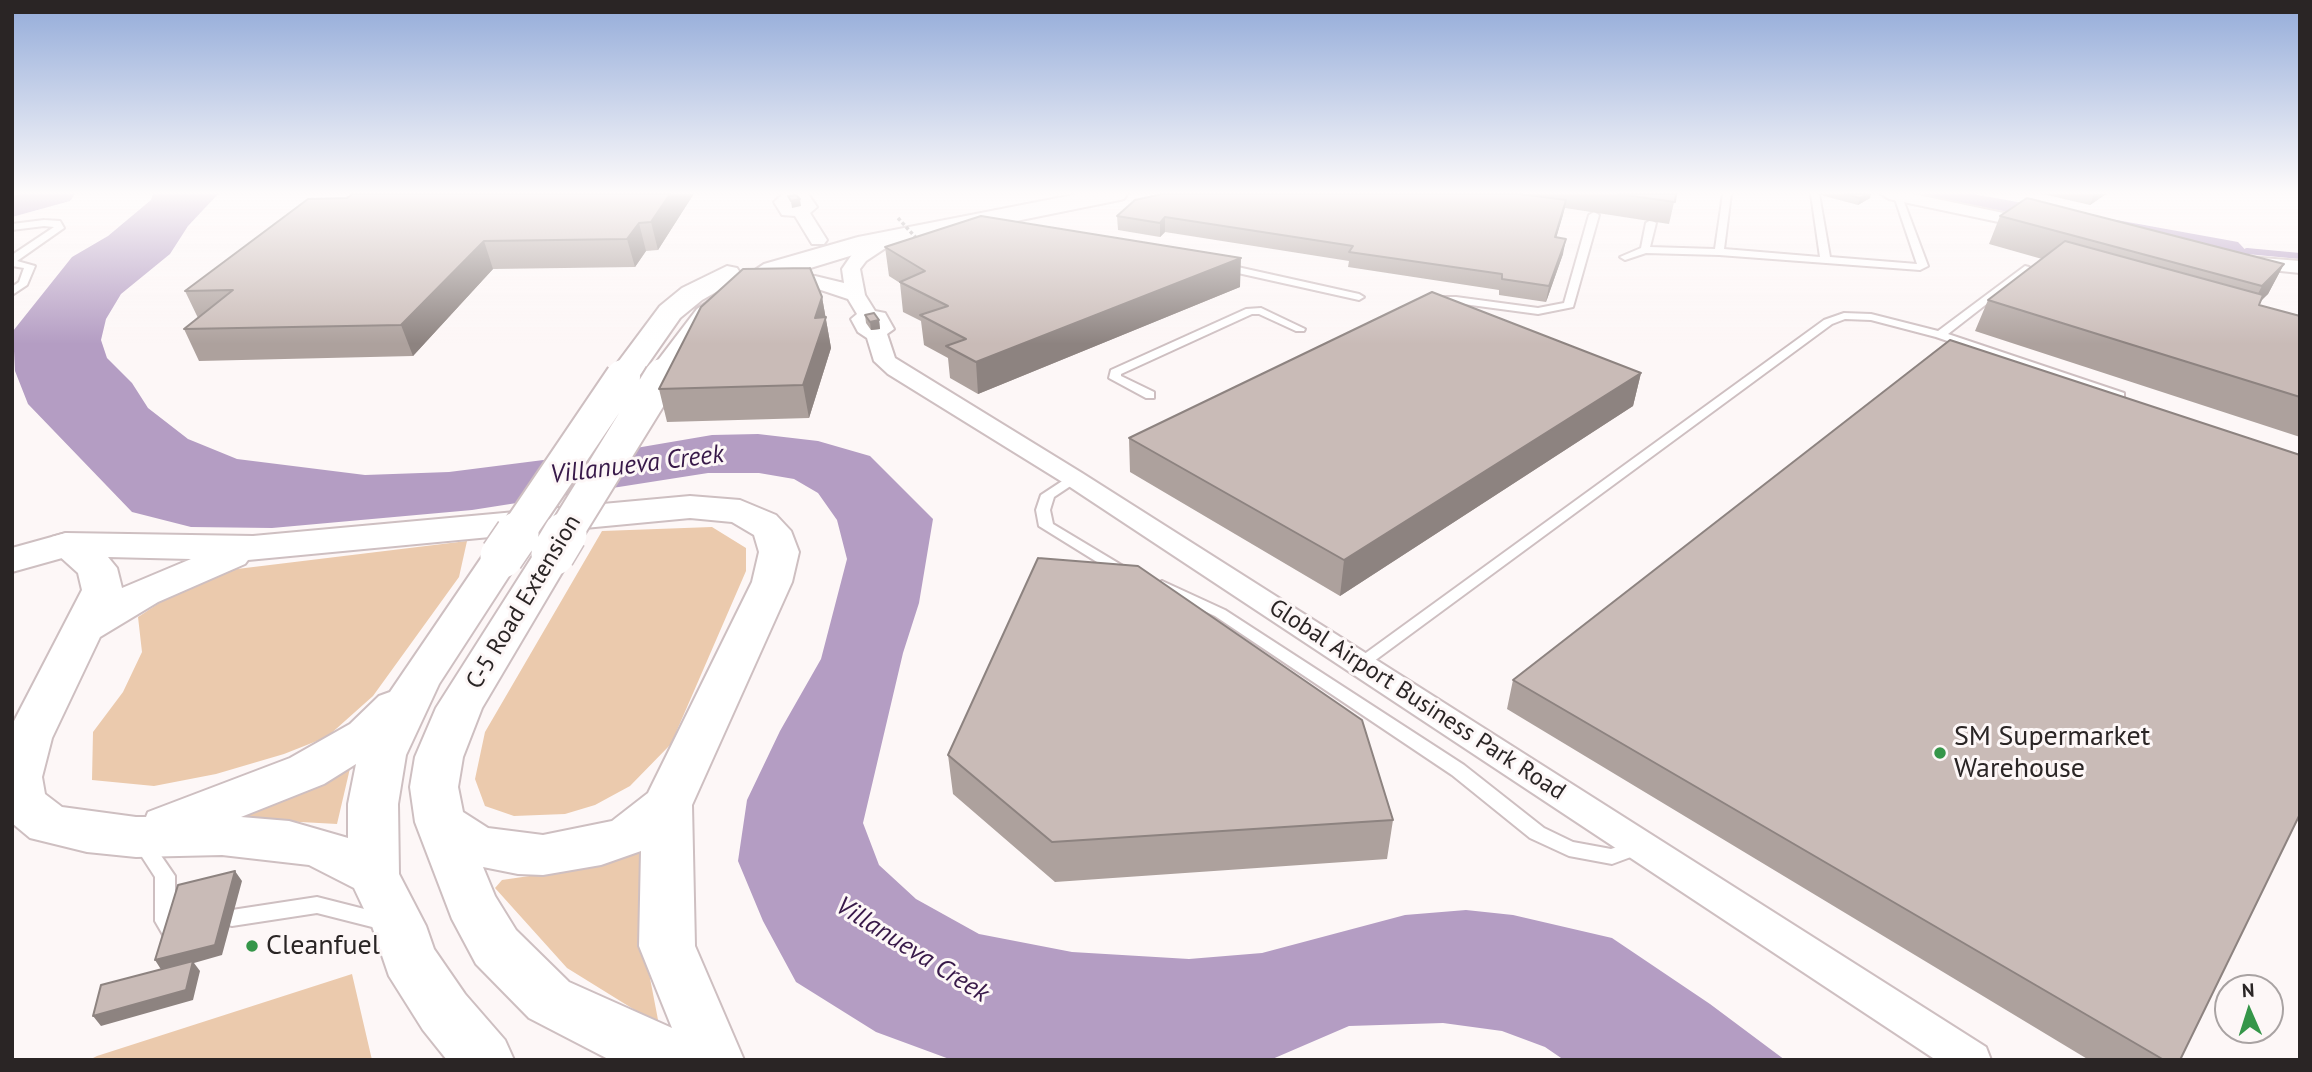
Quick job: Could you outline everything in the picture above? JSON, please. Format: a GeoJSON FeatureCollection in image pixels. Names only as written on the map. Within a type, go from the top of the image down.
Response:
{"type":"FeatureCollection","features":[{"type":"Feature","properties":{"kind":"main road","name":"C-5 Road Extension"},"geometry":{"type":"LineString","coordinates":[[484,1060],[444,1012],[410,959],[399,926],[373,874],[373,804],[382,755],[418,682],[654,330],[692,294],[751,262],[806,244]]}},
{"type":"Feature","properties":{"kind":"main road","name":"C-5 Road Extension"},"geometry":{"type":"LineString","coordinates":[[684,1060],[644,1047],[549,999],[496,947],[471,904],[440,822],[435,787],[439,757],[459,708],[662,376],[707,315],[738,292],[795,262],[848,244]]}},
{"type":"Feature","properties":{"kind":"main road"},"geometry":{"type":"LineString","coordinates":[[12,547],[66,545],[253,548],[674,508],[726,508],[753,516],[772,531],[777,542],[776,570],[667,805],[667,946],[714,1060]]}},
{"type":"Feature","properties":{"kind":"main road"},"geometry":{"type":"LineString","coordinates":[[12,560],[66,545]]}},
{"type":"Feature","properties":{"kind":"main road"},"geometry":{"type":"LineString","coordinates":[[66,545],[97,568],[103,582],[87,627],[52,687],[22,758],[18,793],[23,815],[48,824],[136,837],[222,835],[289,841],[321,848],[373,874]]}},
{"type":"Feature","properties":{"kind":"main road"},"geometry":{"type":"LineString","coordinates":[[87,627],[144,593],[253,548]]}},
{"type":"Feature","properties":{"kind":"main road"},"geometry":{"type":"LineString","coordinates":[[136,837],[270,788],[342,752],[367,736],[418,682]]}},
{"type":"Feature","properties":{"kind":"main road"},"geometry":{"type":"LineString","coordinates":[[440,822],[475,845],[518,854],[543,855],[592,847],[630,835],[667,805]]}},
{"type":"Feature","properties":{"kind":"street"},"geometry":{"type":"LineString","coordinates":[[855,295],[850,280],[853,263],[875,244]]}},
{"type":"Feature","properties":{"kind":"street"},"geometry":{"type":"LineString","coordinates":[[2236,261],[2300,267]]}},
{"type":"Feature","properties":{"kind":"street"},"geometry":{"type":"LineString","coordinates":[[738,292],[767,284],[799,281],[831,285],[855,295]]}},
{"type":"Feature","properties":{"kind":"street","name":"Global Airport Business Park Road"},"geometry":{"type":"LineString","coordinates":[[855,295],[872,324],[885,360],[896,369],[1073,478],[1971,1060]]}},
{"type":"Feature","properties":{"kind":"lane"},"geometry":{"type":"LineString","coordinates":[[12,261],[36,244]]}},
{"type":"Feature","properties":{"kind":"lane"},"geometry":{"type":"LineString","coordinates":[[1420,303],[1456,300],[1538,311],[1569,305],[1586,244]]}},
{"type":"Feature","properties":{"kind":"lane"},"geometry":{"type":"LineString","coordinates":[[1646,250],[1647,244]]}},
{"type":"Feature","properties":{"kind":"lane"},"geometry":{"type":"LineString","coordinates":[[1719,252],[1720,244]]}},
{"type":"Feature","properties":{"kind":"lane"},"geometry":{"type":"LineString","coordinates":[[1823,244],[1825,260]]}},
{"type":"Feature","properties":{"kind":"lane"},"geometry":{"type":"LineString","coordinates":[[1625,257],[1646,250],[1719,252],[1915,268],[1923,265],[1914,244]]}},
{"type":"Feature","properties":{"kind":"lane"},"geometry":{"type":"LineString","coordinates":[[12,261],[30,267],[23,283],[12,292]]}},
{"type":"Feature","properties":{"kind":"lane"},"geometry":{"type":"LineString","coordinates":[[1210,264],[1359,297]]}},
{"type":"Feature","properties":{"kind":"lane"},"geometry":{"type":"LineString","coordinates":[[1940,335],[2025,269]]}},
{"type":"Feature","properties":{"kind":"lane"},"geometry":{"type":"LineString","coordinates":[[1150,395],[1115,378],[1115,372],[1250,311],[1261,311],[1300,328]]}},
{"type":"Feature","properties":{"kind":"lane"},"geometry":{"type":"LineString","coordinates":[[1360,663],[1828,322],[1844,316],[1871,317],[1940,335],[2133,400]]}},
{"type":"Feature","properties":{"kind":"lane"},"geometry":{"type":"LineString","coordinates":[[1073,478],[1048,495],[1043,510],[1046,526],[1116,569],[1167,588],[1220,614],[1458,770],[1536,833],[1569,849],[1612,856],[1640,846]]}},
{"type":"Feature","properties":{"kind":"lane"},"geometry":{"type":"LineString","coordinates":[[136,837],[164,876],[165,921],[173,934]]}},
{"type":"Feature","properties":{"kind":"lane"},"geometry":{"type":"LineString","coordinates":[[232,918],[317,905],[399,926]]}},
{"type":"Feature","properties":{"kind":"shaded area"},"geometry":{"type":"Polygon","coordinates":[[[712,527],[746,548],[746,571],[671,744],[630,786],[595,805],[565,814],[514,816],[485,806],[475,779],[485,732],[602,531],[712,527]]]}},
{"type":"Feature","properties":{"kind":"shaded area"},"geometry":{"type":"Polygon","coordinates":[[[467,541],[459,577],[373,696],[327,737],[284,754],[216,774],[154,786],[92,780],[93,732],[123,692],[142,652],[138,617],[179,590],[237,569],[467,541]]]}},
{"type":"Feature","properties":{"kind":"shaded area"},"geometry":{"type":"Polygon","coordinates":[[[351,764],[337,824],[228,818],[351,764]]]}},
{"type":"Feature","properties":{"kind":"shaded area"},"geometry":{"type":"Polygon","coordinates":[[[649,840],[641,931],[659,1025],[567,968],[495,888],[502,880],[584,868],[623,855],[649,840]]]}},
{"type":"Feature","properties":{"kind":"shaded area"},"geometry":{"type":"Polygon","coordinates":[[[352,974],[372,1060],[89,1060],[97,1056],[352,974]]]}},
{"type":"Feature","properties":{"kind":"water","name":"Villanueva Creek"},"geometry":{"type":"Polygon","coordinates":[[[94,244],[176,244],[170,254],[121,294],[106,319],[101,340],[107,358],[132,383],[148,408],[188,439],[237,459],[365,475],[449,472],[630,449],[712,435],[758,434],[818,441],[870,456],[933,519],[919,603],[903,653],[863,823],[879,865],[916,899],[979,934],[1072,952],[1189,959],[1262,953],[1405,915],[1466,910],[1513,915],[1612,938],[1710,1004],[1785,1060],[1564,1060],[1545,1047],[1502,1031],[1443,1023],[1349,1026],[1270,1060],[952,1060],[876,1032],[796,982],[763,921],[738,861],[747,800],[780,731],[821,659],[847,559],[837,520],[818,493],[794,479],[759,473],[708,473],[472,510],[272,528],[191,527],[132,512],[28,404],[15,371],[13,331],[72,257],[94,244]]]}},
{"type":"Feature","properties":{"kind":"water"},"geometry":{"type":"Polygon","coordinates":[[[2176,244],[2240,244],[2254,259],[2176,244]]]}},
{"type":"Feature","properties":{"kind":"building"},"geometry":{"type":"Polygon","coordinates":[[[248,244],[481,244],[401,325],[184,329],[233,290],[185,291],[248,244]]]}},
{"type":"Feature","properties":{"kind":"building"},"geometry":{"type":"Polygon","coordinates":[[[894,244],[1154,244],[1241,258],[976,362],[946,346],[966,339],[920,315],[948,306],[900,282],[925,271],[885,247],[894,244]]]}},
{"type":"Feature","properties":{"kind":"building"},"geometry":{"type":"Polygon","coordinates":[[[1340,244],[1564,244],[1549,286],[1502,279],[1502,274],[1349,252],[1353,246],[1340,244]]]}},
{"type":"Feature","properties":{"kind":"building"},"geometry":{"type":"Polygon","coordinates":[[[2061,244],[2076,244],[2263,295],[2259,305],[2300,316],[2300,397],[1988,300],[2061,244]]]}},
{"type":"Feature","properties":{"kind":"building"},"geometry":{"type":"Polygon","coordinates":[[[2105,244],[2206,244],[2284,264],[2262,286],[2105,244]]]}},
{"type":"Feature","properties":{"kind":"building"},"geometry":{"type":"Polygon","coordinates":[[[810,268],[822,297],[815,318],[826,317],[803,385],[659,389],[701,307],[743,269],[810,268]]]}},
{"type":"Feature","properties":{"kind":"building"},"geometry":{"type":"Polygon","coordinates":[[[1432,292],[1641,373],[1344,560],[1129,438],[1432,292]]]}},
{"type":"Feature","properties":{"kind":"building"},"geometry":{"type":"Polygon","coordinates":[[[874,313],[879,320],[870,322],[865,315],[874,313]]]}},
{"type":"Feature","properties":{"kind":"building","name":"SM Supermarket Warehouse"},"geometry":{"type":"Polygon","coordinates":[[[1950,340],[2300,455],[2300,814],[2222,974],[2214,974],[2214,990],[2180,1060],[2164,1060],[1513,680],[1950,340]]]}},
{"type":"Feature","properties":{"kind":"building"},"geometry":{"type":"Polygon","coordinates":[[[1038,558],[1138,566],[1362,720],[1393,820],[1052,842],[948,755],[1038,558]]]}},
{"type":"Feature","properties":{"kind":"building"},"geometry":{"type":"Polygon","coordinates":[[[235,871],[215,945],[155,960],[178,885],[235,871]]]}},
{"type":"Feature","properties":{"kind":"building"},"geometry":{"type":"Polygon","coordinates":[[[193,961],[186,990],[93,1016],[101,985],[193,961]]]}},
{"type":"Feature","properties":{"kind":"waterway"},"geometry":{"type":"LineString","coordinates":[[2247,251],[2300,256]]}},
{"type":"Feature","properties":{"kind":"place","name":"SM Supermarket Warehouse"},"geometry":{"type":"Point","coordinates":[1940,753]}},
{"type":"Feature","properties":{"kind":"place","name":"Cleanfuel"},"geometry":{"type":"Point","coordinates":[252,946]}}]}
